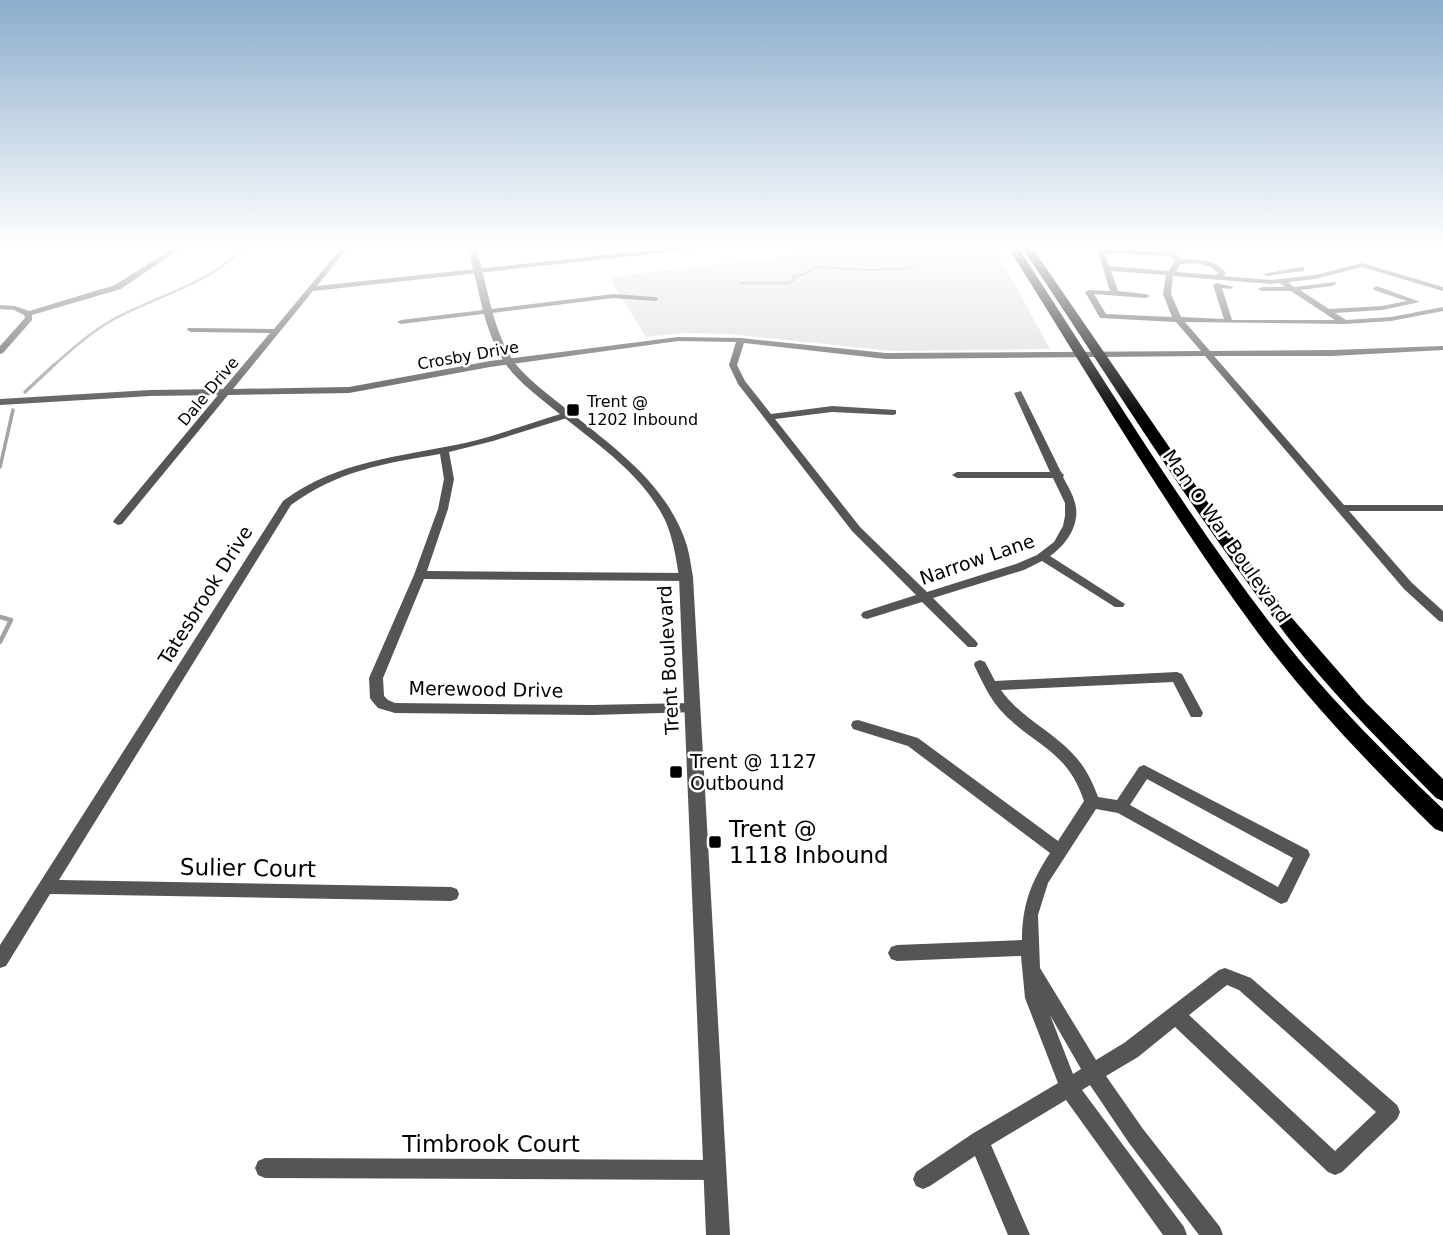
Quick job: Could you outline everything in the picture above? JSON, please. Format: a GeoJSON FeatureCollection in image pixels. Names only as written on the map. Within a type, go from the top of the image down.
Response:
{"type":"FeatureCollection","features":[{"type":"Feature","properties":{"kind":"main road","name":"Man O War Boulevard"},"geometry":{"type":"LineString","coordinates":[[1048,304],[1208,549],[1265,629],[1335,714],[1443,823]]}},
{"type":"Feature","properties":{"kind":"main road","name":"Man O War Boulevard"},"geometry":{"type":"LineString","coordinates":[[1065,304],[1279,614],[1358,707],[1443,792]]}},
{"type":"Feature","properties":{"kind":"street"},"geometry":{"type":"LineString","coordinates":[[0,307],[15,308],[28,314],[68,304]]}},
{"type":"Feature","properties":{"kind":"street","name":"Dale Drive"},"geometry":{"type":"LineString","coordinates":[[118,522],[299,304]]}},
{"type":"Feature","properties":{"kind":"street","name":"Trent Boulevard"},"geometry":{"type":"LineString","coordinates":[[486,304],[492,330],[509,361],[527,381],[630,467],[653,490],[675,526],[685,559],[718,1235]]}},
{"type":"Feature","properties":{"kind":"street"},"geometry":{"type":"LineString","coordinates":[[401,321],[549,304]]}},
{"type":"Feature","properties":{"kind":"street"},"geometry":{"type":"LineString","coordinates":[[1095,304],[1103,316],[1176,317],[1229,322],[1344,322],[1391,319],[1442,310]]}},
{"type":"Feature","properties":{"kind":"street"},"geometry":{"type":"LineString","coordinates":[[1171,304],[1176,317],[1408,586],[1443,618]]}},
{"type":"Feature","properties":{"kind":"street"},"geometry":{"type":"LineString","coordinates":[[1223,304],[1229,322]]}},
{"type":"Feature","properties":{"kind":"street"},"geometry":{"type":"LineString","coordinates":[[1316,304],[1344,322]]}},
{"type":"Feature","properties":{"kind":"street"},"geometry":{"type":"LineString","coordinates":[[1327,311],[1407,304]]}},
{"type":"Feature","properties":{"kind":"street"},"geometry":{"type":"LineString","coordinates":[[1421,304],[1442,310]]}},
{"type":"Feature","properties":{"kind":"street"},"geometry":{"type":"LineString","coordinates":[[0,351],[27,322],[28,314]]}},
{"type":"Feature","properties":{"kind":"street"},"geometry":{"type":"LineString","coordinates":[[191,330],[276,331]]}},
{"type":"Feature","properties":{"kind":"street","name":"Crosby Drive"},"geometry":{"type":"LineString","coordinates":[[0,402],[150,393],[349,390],[509,361],[666,340],[741,340],[876,355],[1332,353],[1443,348]]}},
{"type":"Feature","properties":{"kind":"street"},"geometry":{"type":"LineString","coordinates":[[741,340],[734,357],[736,374],[856,529],[972,644]]}},
{"type":"Feature","properties":{"kind":"street","name":"Narrow Lane"},"geometry":{"type":"LineString","coordinates":[[867,615],[1020,567],[1043,557],[1059,544],[1066,534],[1071,520],[1070,503],[1018,393]]}},
{"type":"Feature","properties":{"kind":"street"},"geometry":{"type":"LineString","coordinates":[[769,417],[832,409],[893,412]]}},
{"type":"Feature","properties":{"kind":"street","name":"Tatesbrook Drive"},"geometry":{"type":"LineString","coordinates":[[0,960],[287,503],[302,490],[332,475],[444,450],[567,415]]}},
{"type":"Feature","properties":{"kind":"street","name":"Merewood Drive"},"geometry":{"type":"LineString","coordinates":[[444,450],[449,479],[448,492],[420,575],[376,678],[377,698],[383,704],[395,708],[691,708]]}},
{"type":"Feature","properties":{"kind":"street"},"geometry":{"type":"LineString","coordinates":[[957,475],[1059,475]]}},
{"type":"Feature","properties":{"kind":"street"},"geometry":{"type":"LineString","coordinates":[[1341,508],[1443,508]]}},
{"type":"Feature","properties":{"kind":"street"},"geometry":{"type":"LineString","coordinates":[[1043,557],[1119,604]]}},
{"type":"Feature","properties":{"kind":"street"},"geometry":{"type":"LineString","coordinates":[[420,575],[686,577]]}},
{"type":"Feature","properties":{"kind":"street"},"geometry":{"type":"LineString","coordinates":[[980,665],[990,686],[1007,709],[1073,761],[1087,784],[1092,802],[1041,880],[1030,915],[1034,998],[1070,1089],[1176,1235]]}},
{"type":"Feature","properties":{"kind":"street"},"geometry":{"type":"LineString","coordinates":[[990,686],[1177,677],[1196,713]]}},
{"type":"Feature","properties":{"kind":"street"},"geometry":{"type":"LineString","coordinates":[[858,725],[913,742],[1060,851]]}},
{"type":"Feature","properties":{"kind":"street"},"geometry":{"type":"LineString","coordinates":[[1092,802],[1121,807],[1281,897],[1302,855],[1144,771],[1121,807]]}},
{"type":"Feature","properties":{"kind":"street","name":"Sulier Court"},"geometry":{"type":"LineString","coordinates":[[44,887],[451,894]]}},
{"type":"Feature","properties":{"kind":"street"},"geometry":{"type":"LineString","coordinates":[[897,953],[1030,948]]}},
{"type":"Feature","properties":{"kind":"street"},"geometry":{"type":"LineString","coordinates":[[1031,970],[1048,993],[1094,1073],[1148,1154],[1212,1235]]}},
{"type":"Feature","properties":{"kind":"street"},"geometry":{"type":"LineString","coordinates":[[923,1179],[979,1141],[1070,1089],[1131,1050],[1225,976],[1245,984],[1390,1112],[1335,1165],[1176,1015]]}},
{"type":"Feature","properties":{"kind":"street"},"geometry":{"type":"LineString","coordinates":[[979,1141],[1019,1235]]}},
{"type":"Feature","properties":{"kind":"street","name":"Timbrook Court"},"geometry":{"type":"LineString","coordinates":[[265,1168],[716,1170]]}},
{"type":"Feature","properties":{"kind":"shaded area"},"geometry":{"type":"Polygon","coordinates":[[[625,304],[1025,304],[1050,349],[892,351],[729,334],[683,333],[646,337],[625,304]]]}},
{"type":"Feature","properties":{"kind":"waterway"},"geometry":{"type":"LineString","coordinates":[[53,366],[106,324],[147,304]]}},
{"type":"Feature","properties":{"kind":"waterway"},"geometry":{"type":"LineString","coordinates":[[25,392],[55,364]]}},
{"type":"Feature","properties":{"kind":"waterway"},"geometry":{"type":"LineString","coordinates":[[0,467],[13,410]]}},
{"type":"Feature","properties":{"kind":"waterway"},"geometry":{"type":"LineString","coordinates":[[0,617],[11,620],[0,642]]}},
{"type":"Feature","properties":{"kind":"place","name":"Trent @ 1202 Inbound"},"geometry":{"type":"Point","coordinates":[573,410]}},
{"type":"Feature","properties":{"kind":"place","name":"Trent @ 1127 Outbound"},"geometry":{"type":"Point","coordinates":[676,772]}},
{"type":"Feature","properties":{"kind":"place","name":"Trent @ 1118 Inbound"},"geometry":{"type":"Point","coordinates":[715,842]}}]}
